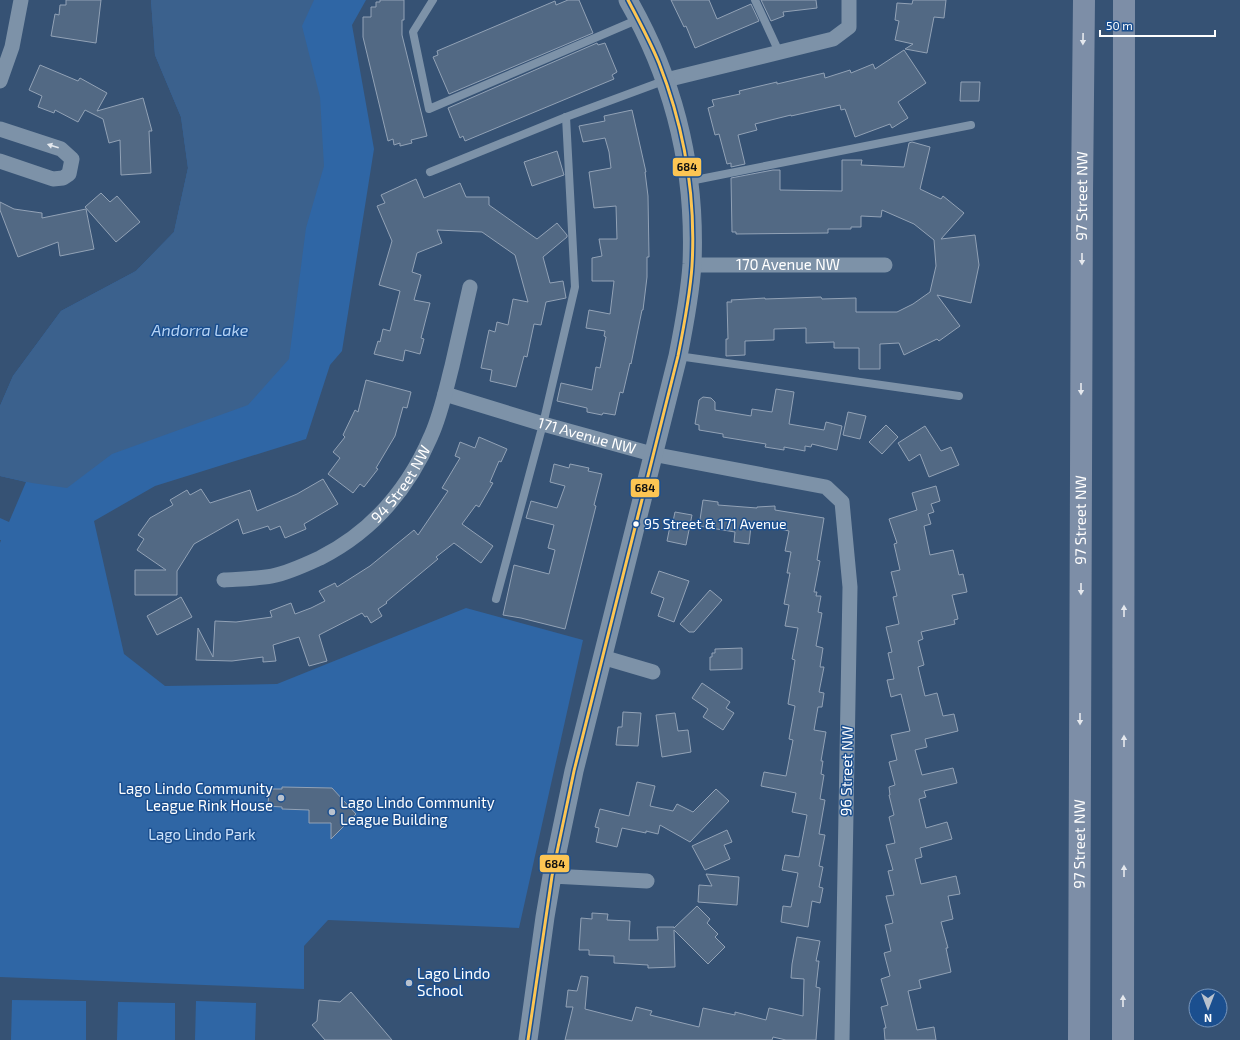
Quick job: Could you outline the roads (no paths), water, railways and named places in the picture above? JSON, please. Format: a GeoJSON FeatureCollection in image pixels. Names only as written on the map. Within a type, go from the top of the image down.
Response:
{"type":"FeatureCollection","features":[{"type":"Feature","properties":{"kind":"main road","name":"97 Street NW"},"geometry":{"type":"LineString","coordinates":[[1079,1040],[1084,0]]}},
{"type":"Feature","properties":{"kind":"main road"},"geometry":{"type":"LineString","coordinates":[[1124,0],[1124,1040]]}},
{"type":"Feature","properties":{"kind":"street"},"geometry":{"type":"LineString","coordinates":[[0,81],[12,47],[21,0]]}},
{"type":"Feature","properties":{"kind":"street"},"geometry":{"type":"LineString","coordinates":[[528,1040],[552,876],[574,771],[652,454],[678,356],[686,317],[692,265],[690,181],[680,132],[666,80],[639,19],[628,0]]}},
{"type":"Feature","properties":{"kind":"street"},"geometry":{"type":"LineString","coordinates":[[666,80],[833,39],[849,27],[849,0]]}},
{"type":"Feature","properties":{"kind":"street"},"geometry":{"type":"LineString","coordinates":[[0,129],[61,149],[72,159],[69,174],[63,178],[53,179],[0,161]]}},
{"type":"Feature","properties":{"kind":"street","name":"170 Avenue NW"},"geometry":{"type":"LineString","coordinates":[[692,265],[885,264]]}},
{"type":"Feature","properties":{"kind":"street","name":"94 Street NW"},"geometry":{"type":"LineString","coordinates":[[224,580],[272,576],[288,572],[310,563],[337,549],[356,536],[377,518],[404,487],[418,464],[432,435],[445,394],[470,287]]}},
{"type":"Feature","properties":{"kind":"street","name":"171 Avenue NW"},"geometry":{"type":"LineString","coordinates":[[445,394],[543,424],[652,454],[826,487],[842,502]]}},
{"type":"Feature","properties":{"kind":"street","name":"96 Street NW"},"geometry":{"type":"LineString","coordinates":[[842,502],[850,587],[842,1040]]}},
{"type":"Feature","properties":{"kind":"street"},"geometry":{"type":"LineString","coordinates":[[602,657],[653,672]]}},
{"type":"Feature","properties":{"kind":"street"},"geometry":{"type":"LineString","coordinates":[[552,876],[647,881]]}},
{"type":"Feature","properties":{"kind":"lane"},"geometry":{"type":"LineString","coordinates":[[433,0],[412,32],[429,109],[639,19]]}},
{"type":"Feature","properties":{"kind":"lane"},"geometry":{"type":"LineString","coordinates":[[756,0],[779,52]]}},
{"type":"Feature","properties":{"kind":"lane"},"geometry":{"type":"LineString","coordinates":[[430,172],[566,117],[666,80]]}},
{"type":"Feature","properties":{"kind":"lane"},"geometry":{"type":"LineString","coordinates":[[496,599],[543,424],[575,287],[566,117]]}},
{"type":"Feature","properties":{"kind":"lane"},"geometry":{"type":"LineString","coordinates":[[690,181],[971,125]]}},
{"type":"Feature","properties":{"kind":"lane"},"geometry":{"type":"LineString","coordinates":[[678,356],[959,396]]}},
{"type":"Feature","properties":{"kind":"water","name":"Andorra Lake"},"geometry":{"type":"Polygon","coordinates":[[[151,0],[314,0],[302,26],[320,97],[324,166],[306,228],[289,359],[248,405],[112,454],[67,488],[32,483],[0,476],[0,406],[13,376],[61,311],[136,271],[174,232],[188,168],[181,117],[155,55],[151,0]]]}},
{"type":"Feature","properties":{"kind":"place","name":"95 Street & 171 Avenue"},"geometry":{"type":"Point","coordinates":[636,524]}},
{"type":"Feature","properties":{"kind":"place","name":"Lago Lindo Community League Rink House"},"geometry":{"type":"Point","coordinates":[281,798]}},
{"type":"Feature","properties":{"kind":"place","name":"Lago Lindo Community League Building"},"geometry":{"type":"Point","coordinates":[332,812]}},
{"type":"Feature","properties":{"kind":"place","name":"Lago Lindo School"},"geometry":{"type":"Point","coordinates":[409,983]}},
{"type":"Feature","properties":{"kind":"park label","name":"Lago Lindo Park"},"geometry":{"type":"Point","coordinates":[202,835]}}]}
